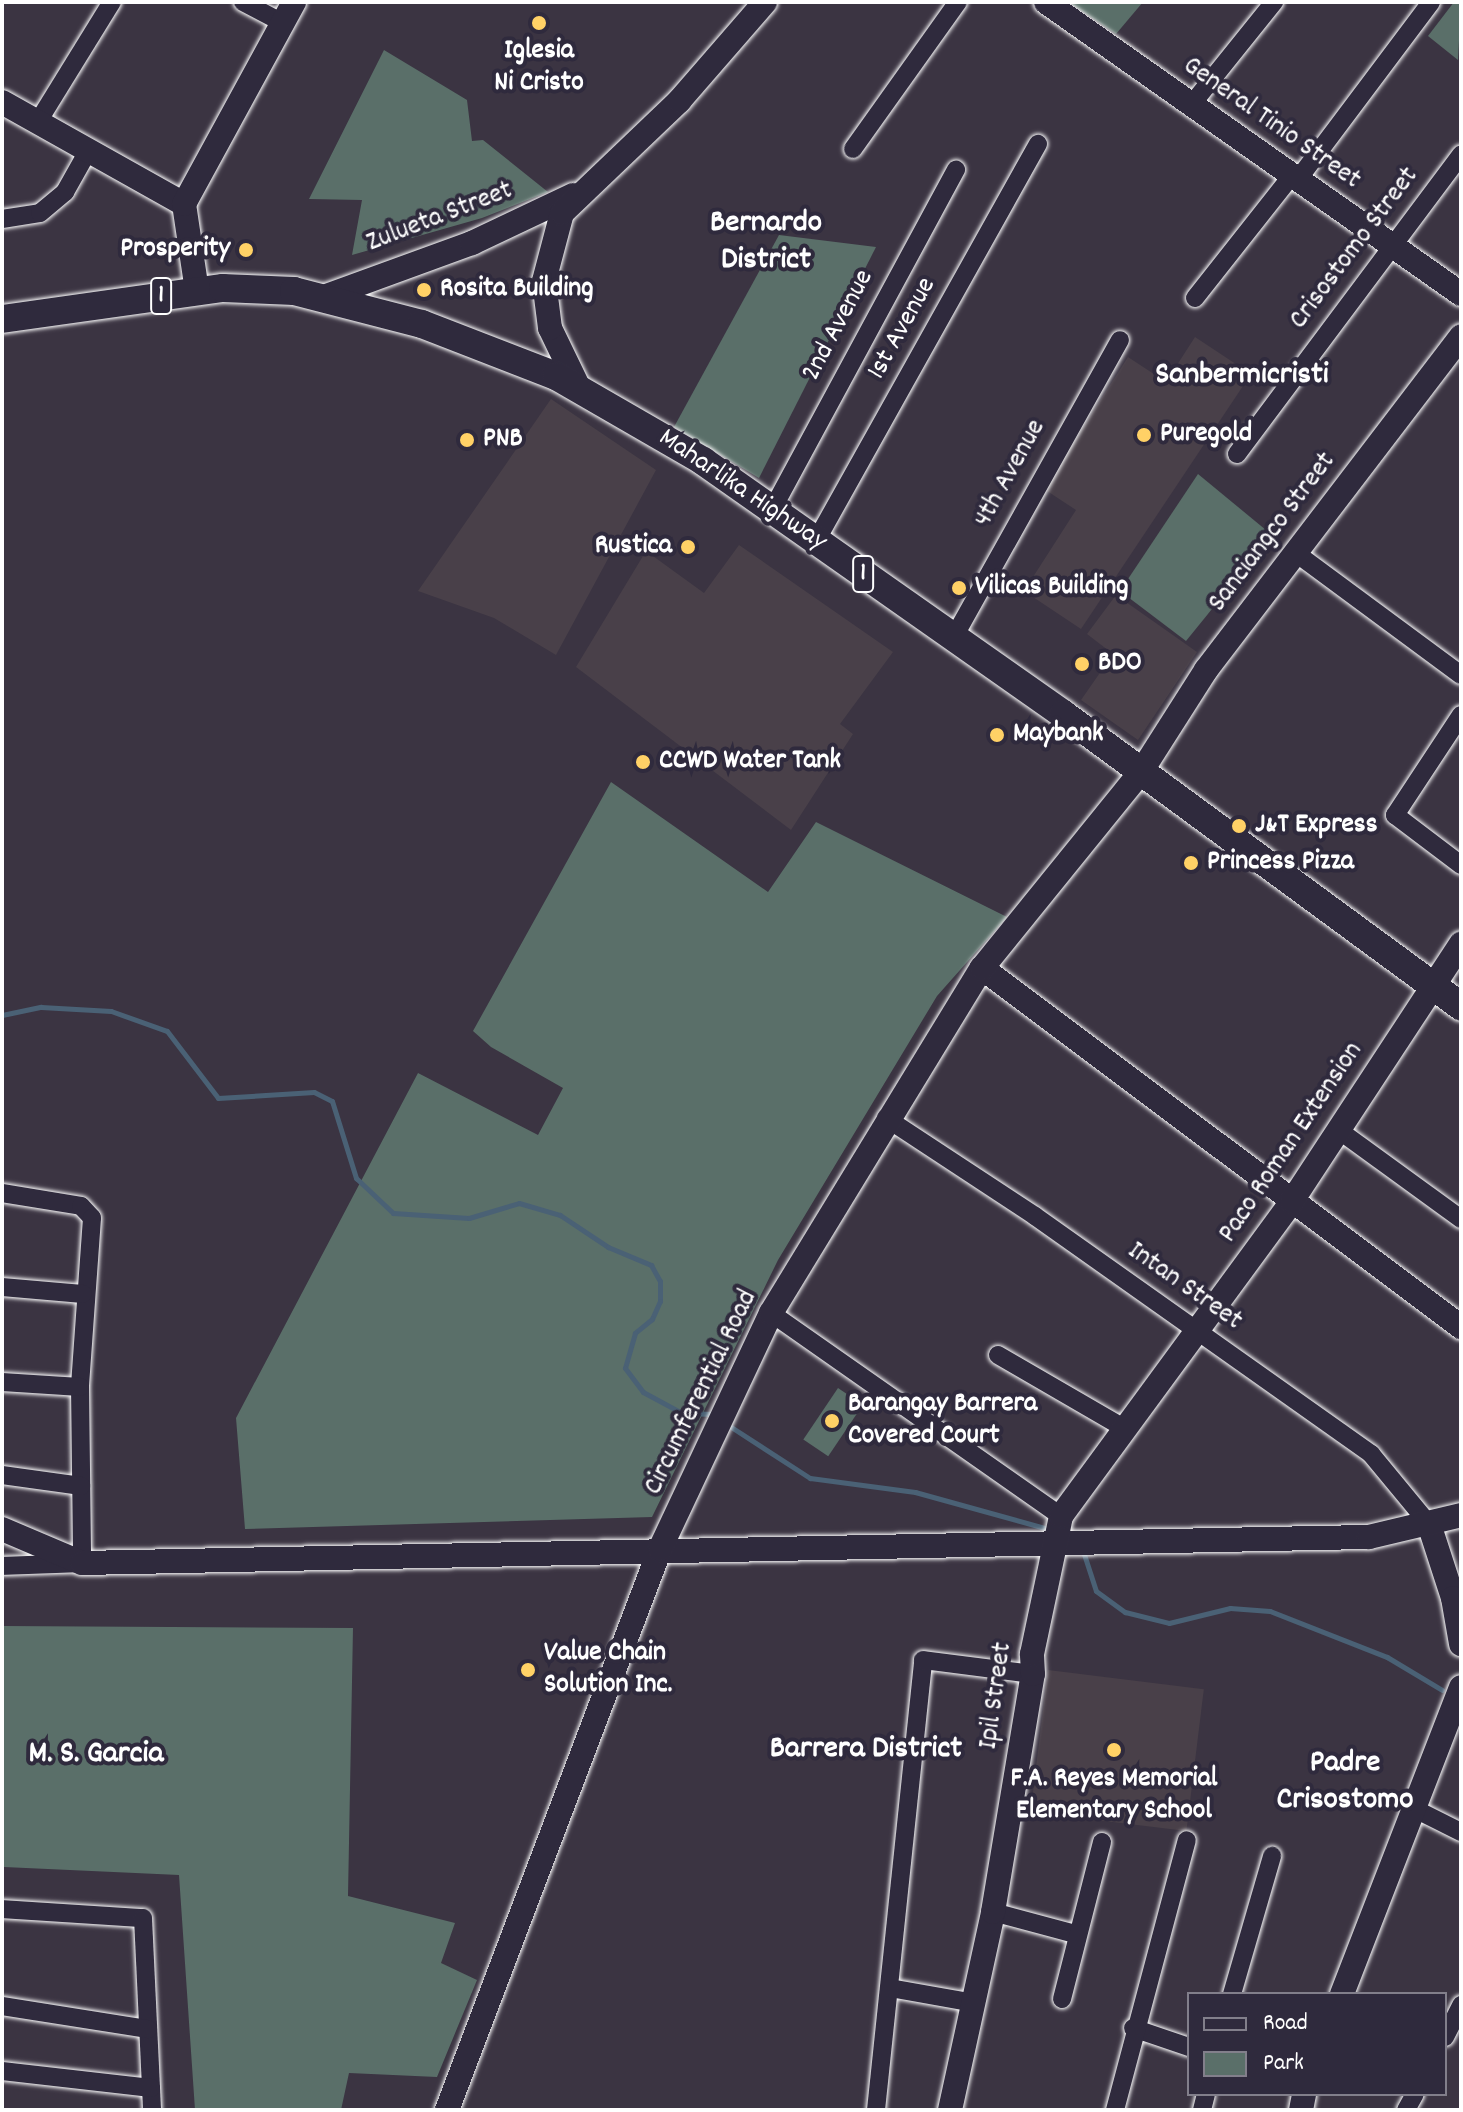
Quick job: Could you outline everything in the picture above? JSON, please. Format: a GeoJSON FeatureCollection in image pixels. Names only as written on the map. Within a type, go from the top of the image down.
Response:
{"type":"FeatureCollection","features":[{"type":"Feature","properties":{"kind":"main road","name":"Maharlika Highway"},"geometry":{"type":"LineString","coordinates":[[2,319],[197,291],[262,288],[321,298],[422,324],[578,386],[703,461],[954,637],[1461,1006]]}},
{"type":"Feature","properties":{"kind":"street"},"geometry":{"type":"LineString","coordinates":[[39,120],[112,2]]}},
{"type":"Feature","properties":{"kind":"street"},"geometry":{"type":"LineString","coordinates":[[197,291],[184,204],[289,12],[243,2]]}},
{"type":"Feature","properties":{"kind":"street","name":"Zulueta Street"},"geometry":{"type":"LineString","coordinates":[[578,386],[550,328],[544,281],[553,231],[579,192],[679,101],[765,2]]}},
{"type":"Feature","properties":{"kind":"street"},"geometry":{"type":"LineString","coordinates":[[853,149],[958,2]]}},
{"type":"Feature","properties":{"kind":"street","name":"General Tinio Street"},"geometry":{"type":"LineString","coordinates":[[1046,2],[1296,176],[1390,247],[1461,294]]}},
{"type":"Feature","properties":{"kind":"street"},"geometry":{"type":"LineString","coordinates":[[1192,104],[1274,2]]}},
{"type":"Feature","properties":{"kind":"street"},"geometry":{"type":"LineString","coordinates":[[1195,298],[1296,176],[1431,2]]}},
{"type":"Feature","properties":{"kind":"street"},"geometry":{"type":"LineString","coordinates":[[2,102],[184,204]]}},
{"type":"Feature","properties":{"kind":"street","name":"1st Avenue"},"geometry":{"type":"LineString","coordinates":[[816,541],[1038,144]]}},
{"type":"Feature","properties":{"kind":"street"},"geometry":{"type":"LineString","coordinates":[[2,219],[40,213],[65,192],[88,151]]}},
{"type":"Feature","properties":{"kind":"street","name":"Crisostomo Street"},"geometry":{"type":"LineString","coordinates":[[1237,454],[1461,155]]}},
{"type":"Feature","properties":{"kind":"street","name":"2nd Avenue"},"geometry":{"type":"LineString","coordinates":[[772,510],[956,170]]}},
{"type":"Feature","properties":{"kind":"street","name":"Zulueta Street"},"geometry":{"type":"LineString","coordinates":[[321,298],[472,243],[579,192]]}},
{"type":"Feature","properties":{"kind":"street","name":"Sanciangco Street"},"geometry":{"type":"LineString","coordinates":[[1141,772],[1206,670],[1461,336]]}},
{"type":"Feature","properties":{"kind":"street","name":"4th Avenue"},"geometry":{"type":"LineString","coordinates":[[954,637],[1120,340]]}},
{"type":"Feature","properties":{"kind":"street"},"geometry":{"type":"LineString","coordinates":[[1296,553],[1461,675]]}},
{"type":"Feature","properties":{"kind":"street"},"geometry":{"type":"LineString","coordinates":[[1461,715],[1395,815],[1461,865]]}},
{"type":"Feature","properties":{"kind":"street","name":"Circumferential Road"},"geometry":{"type":"LineString","coordinates":[[447,2110],[660,1549],[771,1313],[886,1118],[982,968],[1141,772]]}},
{"type":"Feature","properties":{"kind":"street","name":"Paco Roman Extension"},"geometry":{"type":"LineString","coordinates":[[1200,1332],[1340,1131],[1431,984],[1461,944]]}},
{"type":"Feature","properties":{"kind":"street"},"geometry":{"type":"LineString","coordinates":[[982,968],[1461,1327]]}},
{"type":"Feature","properties":{"kind":"street","name":"Intan Street"},"geometry":{"type":"LineString","coordinates":[[886,1118],[1200,1332],[1371,1454],[1429,1524]]}},
{"type":"Feature","properties":{"kind":"street"},"geometry":{"type":"LineString","coordinates":[[1340,1131],[1461,1219]]}},
{"type":"Feature","properties":{"kind":"street"},"geometry":{"type":"LineString","coordinates":[[2,1193],[89,1210],[80,1387],[82,1563]]}},
{"type":"Feature","properties":{"kind":"street"},"geometry":{"type":"LineString","coordinates":[[2,1287],[83,1294]]}},
{"type":"Feature","properties":{"kind":"street"},"geometry":{"type":"LineString","coordinates":[[771,1313],[1061,1516]]}},
{"type":"Feature","properties":{"kind":"street","name":"Ipil Street"},"geometry":{"type":"LineString","coordinates":[[950,2110],[993,1912],[1052,1544],[1061,1516],[1124,1428],[1200,1332]]}},
{"type":"Feature","properties":{"kind":"street"},"geometry":{"type":"LineString","coordinates":[[998,1355],[1124,1428]]}},
{"type":"Feature","properties":{"kind":"street"},"geometry":{"type":"LineString","coordinates":[[2,1382],[80,1387]]}},
{"type":"Feature","properties":{"kind":"street"},"geometry":{"type":"LineString","coordinates":[[2,1475],[81,1486]]}},
{"type":"Feature","properties":{"kind":"street"},"geometry":{"type":"LineString","coordinates":[[2,1566],[660,1549],[1369,1537],[1461,1515]]}},
{"type":"Feature","properties":{"kind":"street"},"geometry":{"type":"LineString","coordinates":[[1429,1524],[1457,1599],[1461,1644]]}},
{"type":"Feature","properties":{"kind":"street"},"geometry":{"type":"LineString","coordinates":[[2,1529],[82,1563]]}},
{"type":"Feature","properties":{"kind":"street"},"geometry":{"type":"LineString","coordinates":[[876,2110],[890,1988],[906,1790],[923,1660],[1033,1674]]}},
{"type":"Feature","properties":{"kind":"street"},"geometry":{"type":"LineString","coordinates":[[1343,1992],[1461,1687]]}},
{"type":"Feature","properties":{"kind":"street"},"geometry":{"type":"LineString","coordinates":[[1413,1808],[1461,1832]]}},
{"type":"Feature","properties":{"kind":"street"},"geometry":{"type":"LineString","coordinates":[[1115,2110],[1133,2028],[1187,1840]]}},
{"type":"Feature","properties":{"kind":"street"},"geometry":{"type":"LineString","coordinates":[[1062,1999],[1075,1934],[1102,1842]]}},
{"type":"Feature","properties":{"kind":"street"},"geometry":{"type":"LineString","coordinates":[[1233,1992],[1272,1856]]}},
{"type":"Feature","properties":{"kind":"street"},"geometry":{"type":"LineString","coordinates":[[2,1909],[143,1918],[152,2110]]}},
{"type":"Feature","properties":{"kind":"street"},"geometry":{"type":"LineString","coordinates":[[993,1912],[1075,1934]]}},
{"type":"Feature","properties":{"kind":"street"},"geometry":{"type":"LineString","coordinates":[[890,1988],[974,2003]]}},
{"type":"Feature","properties":{"kind":"street"},"geometry":{"type":"LineString","coordinates":[[1447,2033],[1461,2005]]}},
{"type":"Feature","properties":{"kind":"street"},"geometry":{"type":"LineString","coordinates":[[2,2006],[148,2029]]}},
{"type":"Feature","properties":{"kind":"street"},"geometry":{"type":"LineString","coordinates":[[1133,2028],[1187,2046]]}},
{"type":"Feature","properties":{"kind":"street"},"geometry":{"type":"LineString","coordinates":[[2,2071],[151,2088]]}},
{"type":"Feature","properties":{"kind":"shaded area","name":"Puregold"},"geometry":{"type":"Polygon","coordinates":[[[1195,337],[1251,374],[1081,629],[1024,591],[1076,510],[1044,489],[1128,357],[1166,382],[1195,337]]]}},
{"type":"Feature","properties":{"kind":"shaded area"},"geometry":{"type":"Polygon","coordinates":[[[551,399],[656,470],[556,655],[494,618],[418,591],[551,399]]]}},
{"type":"Feature","properties":{"kind":"shaded area"},"geometry":{"type":"Polygon","coordinates":[[[739,545],[893,652],[840,724],[853,734],[791,830],[576,667],[646,551],[704,593],[739,545]]]}},
{"type":"Feature","properties":{"kind":"shaded area"},"geometry":{"type":"Polygon","coordinates":[[[1116,595],[1197,652],[1138,740],[1081,700],[1113,654],[1087,634],[1116,595]]]}},
{"type":"Feature","properties":{"kind":"shaded area","name":"F.A. Reyes Memorial Elementary School"},"geometry":{"type":"Polygon","coordinates":[[[1048,1670],[1204,1689],[1186,1831],[1031,1812],[1048,1670]]]}},
{"type":"Feature","properties":{"kind":"green space"},"geometry":{"type":"Polygon","coordinates":[[[1068,2],[1143,2],[1116,34],[1068,2]]]}},
{"type":"Feature","properties":{"kind":"green space"},"geometry":{"type":"Polygon","coordinates":[[[1454,2],[1461,2],[1458,60],[1428,36],[1454,2]]]}},
{"type":"Feature","properties":{"kind":"green space"},"geometry":{"type":"Polygon","coordinates":[[[384,50],[467,100],[472,141],[483,140],[548,192],[482,218],[352,255],[362,200],[309,199],[384,50]]]}},
{"type":"Feature","properties":{"kind":"green space"},"geometry":{"type":"Polygon","coordinates":[[[779,235],[876,247],[759,478],[674,427],[779,235]]]}},
{"type":"Feature","properties":{"kind":"green space"},"geometry":{"type":"Polygon","coordinates":[[[1198,474],[1272,535],[1186,641],[1120,591],[1198,474]]]}},
{"type":"Feature","properties":{"kind":"green space"},"geometry":{"type":"Polygon","coordinates":[[[611,782],[768,892],[816,822],[1007,917],[937,996],[778,1260],[652,1517],[245,1529],[236,1418],[418,1073],[538,1135],[563,1088],[491,1047],[473,1031],[611,782]]]}},
{"type":"Feature","properties":{"kind":"green space","name":"Barangay Barrera Covered Court"},"geometry":{"type":"Polygon","coordinates":[[[838,1388],[863,1405],[828,1456],[803,1439],[838,1388]]]}},
{"type":"Feature","properties":{"kind":"green space"},"geometry":{"type":"Polygon","coordinates":[[[2,1626],[353,1628],[348,1896],[455,1923],[441,1963],[477,1980],[437,2077],[349,2073],[341,2110],[195,2110],[179,1875],[4,1867],[2,1626]]]}},
{"type":"Feature","properties":{"kind":"waterway"},"geometry":{"type":"LineString","coordinates":[[2,1015],[41,1007],[111,1011],[167,1031],[218,1098],[314,1092],[332,1101],[356,1178],[393,1213],[469,1218],[519,1203],[560,1215],[608,1247],[651,1265],[660,1281],[660,1301],[652,1319],[635,1333],[625,1368],[643,1392],[682,1413],[714,1414]]}},
{"type":"Feature","properties":{"kind":"waterway"},"geometry":{"type":"LineString","coordinates":[[728,1425],[810,1478],[915,1492],[1045,1528]]}},
{"type":"Feature","properties":{"kind":"waterway"},"geometry":{"type":"LineString","coordinates":[[1082,1548],[1096,1591],[1125,1612],[1169,1623],[1230,1608],[1270,1611],[1387,1657],[1442,1690]]}},
{"type":"Feature","properties":{"kind":"place","name":"Iglesia Ni Cristo"},"geometry":{"type":"Point","coordinates":[539,23]}},
{"type":"Feature","properties":{"kind":"place","name":"Prosperity"},"geometry":{"type":"Point","coordinates":[246,250]}},
{"type":"Feature","properties":{"kind":"place","name":"Rosita Building"},"geometry":{"type":"Point","coordinates":[424,290]}},
{"type":"Feature","properties":{"kind":"place","name":"Puregold"},"geometry":{"type":"Point","coordinates":[1144,435]}},
{"type":"Feature","properties":{"kind":"place","name":"PNB"},"geometry":{"type":"Point","coordinates":[467,440]}},
{"type":"Feature","properties":{"kind":"place","name":"Rustica"},"geometry":{"type":"Point","coordinates":[688,547]}},
{"type":"Feature","properties":{"kind":"place","name":"Vilicas Building"},"geometry":{"type":"Point","coordinates":[959,588]}},
{"type":"Feature","properties":{"kind":"place","name":"BDO"},"geometry":{"type":"Point","coordinates":[1082,664]}},
{"type":"Feature","properties":{"kind":"place","name":"Maybank"},"geometry":{"type":"Point","coordinates":[997,735]}},
{"type":"Feature","properties":{"kind":"place","name":"CCWD Water Tank"},"geometry":{"type":"Point","coordinates":[643,762]}},
{"type":"Feature","properties":{"kind":"place","name":"J&T Express"},"geometry":{"type":"Point","coordinates":[1239,826]}},
{"type":"Feature","properties":{"kind":"place","name":"Princess Pizza"},"geometry":{"type":"Point","coordinates":[1191,863]}},
{"type":"Feature","properties":{"kind":"place","name":"Barangay Barrera Covered Court"},"geometry":{"type":"Point","coordinates":[832,1421]}},
{"type":"Feature","properties":{"kind":"place","name":"Value Chain Solution Inc."},"geometry":{"type":"Point","coordinates":[528,1670]}},
{"type":"Feature","properties":{"kind":"place","name":"F.A. Reyes Memorial Elementary School"},"geometry":{"type":"Point","coordinates":[1114,1750]}},
{"type":"Feature","properties":{"kind":"district","name":"Bernardo District"},"geometry":{"type":"Point","coordinates":[766,244]}},
{"type":"Feature","properties":{"kind":"district","name":"Sanbermicristi"},"geometry":{"type":"Point","coordinates":[1242,376]}},
{"type":"Feature","properties":{"kind":"district","name":"Barrera District"},"geometry":{"type":"Point","coordinates":[866,1750]}},
{"type":"Feature","properties":{"kind":"district","name":"M. S. Garcia"},"geometry":{"type":"Point","coordinates":[96,1755]}},
{"type":"Feature","properties":{"kind":"district","name":"Padre Crisostomo"},"geometry":{"type":"Point","coordinates":[1345,1784]}}]}
